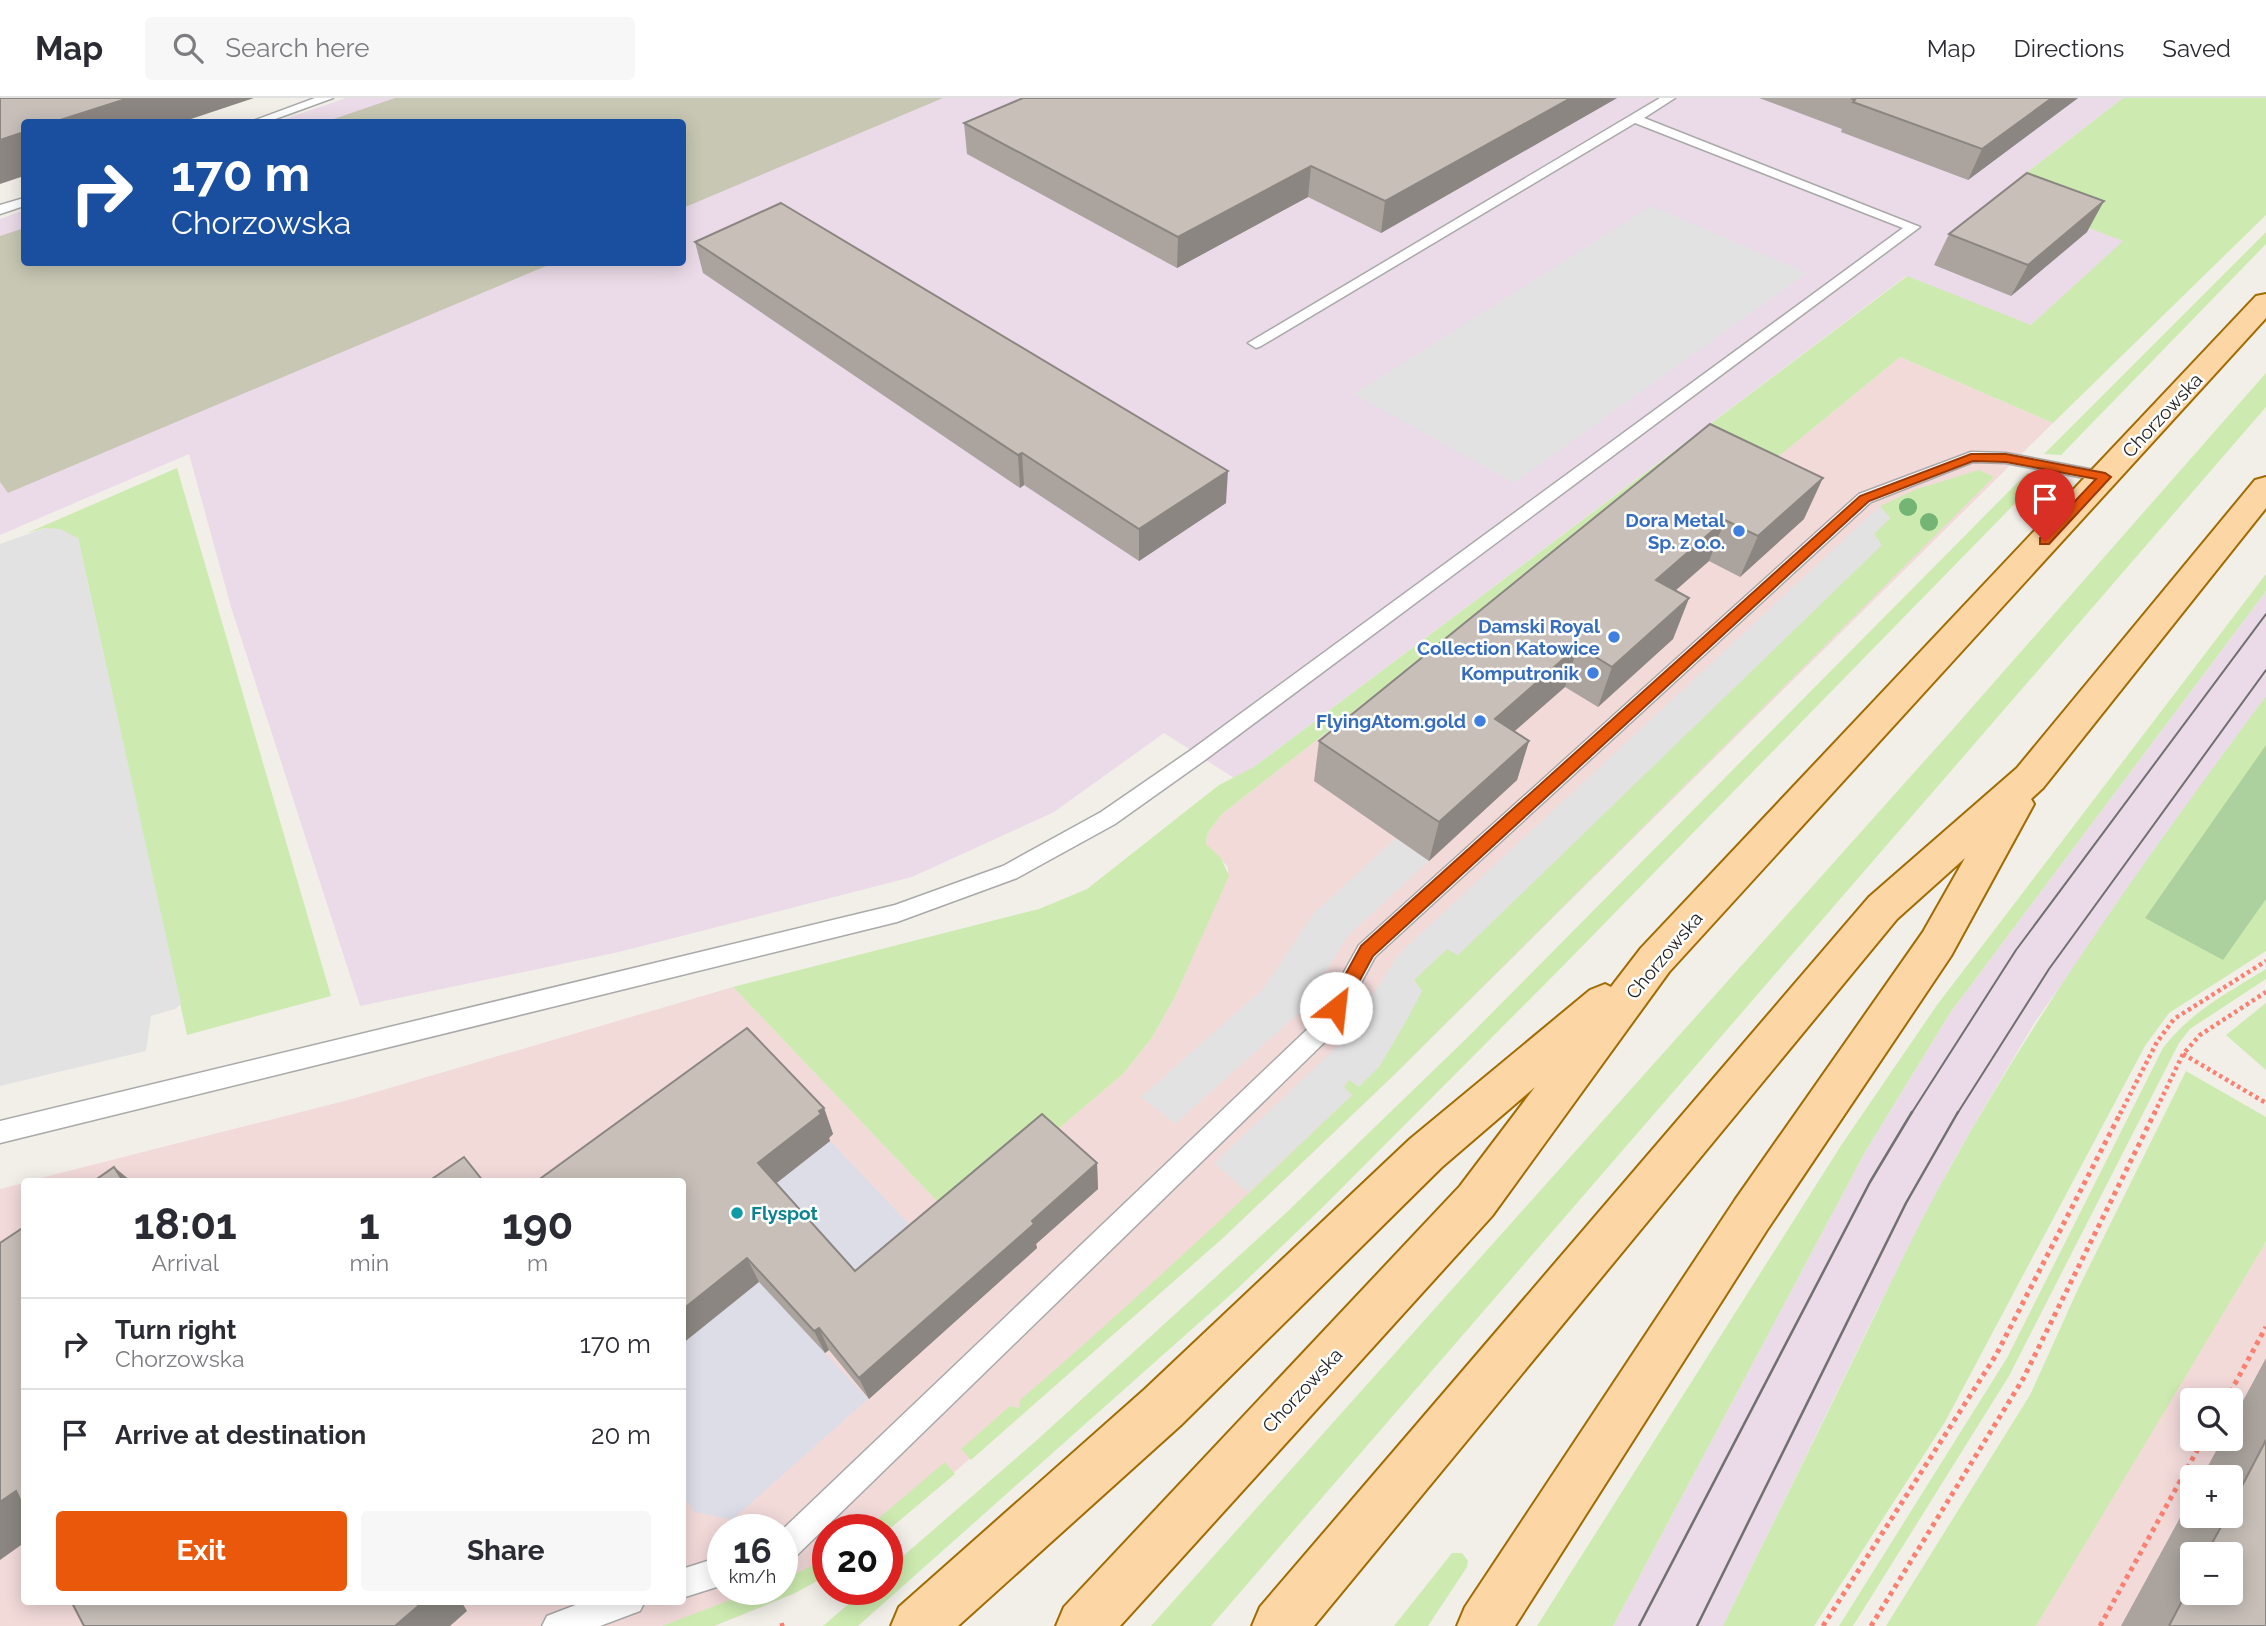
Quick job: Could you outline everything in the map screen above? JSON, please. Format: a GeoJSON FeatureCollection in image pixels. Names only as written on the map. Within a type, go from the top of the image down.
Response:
{"type":"FeatureCollection","features":[{"type":"Feature","properties":{"kind":"main road","name":"Chorzowska"},"geometry":{"type":"LineString","coordinates":[[1083,1626],[1476,1201],[1655,960],[2266,302]]}},
{"type":"Feature","properties":{"kind":"main road"},"geometry":{"type":"LineString","coordinates":[[1279,1626],[1883,908],[2030,778],[2266,487]]}},
{"type":"Feature","properties":{"kind":"main road"},"geometry":{"type":"LineString","coordinates":[[1484,1626],[1751,1215],[1937,944],[2030,778]]}},
{"type":"Feature","properties":{"kind":"main road"},"geometry":{"type":"LineString","coordinates":[[918,1626],[1163,1407],[1426,1153],[1655,960]]}},
{"type":"Feature","properties":{"kind":"lane"},"geometry":{"type":"LineString","coordinates":[[265,119],[327,98]]}},
{"type":"Feature","properties":{"kind":"lane"},"geometry":{"type":"LineString","coordinates":[[1255,343],[1669,98]]}},
{"type":"Feature","properties":{"kind":"lane"},"geometry":{"type":"LineString","coordinates":[[0,1132],[897,913],[1010,873],[1108,818],[1209,747],[1913,228],[1635,118]]}},
{"type":"Feature","properties":{"kind":"lane"},"geometry":{"type":"LineString","coordinates":[[0,210],[21,203]]}},
{"type":"Feature","properties":{"kind":"lane"},"geometry":{"type":"LineString","coordinates":[[798,1535],[1326,1026],[1367,951],[1864,498],[1971,457],[2006,458],[2105,477]]}},
{"type":"Feature","properties":{"kind":"lane"},"geometry":{"type":"LineString","coordinates":[[686,1583],[707,1575]]}},
{"type":"Feature","properties":{"kind":"lane"},"geometry":{"type":"LineString","coordinates":[[557,1626],[619,1605]]}},
{"type":"Feature","properties":{"kind":"path"},"geometry":{"type":"LineString","coordinates":[[1823,1626],[1996,1355],[2157,1042],[2174,1020],[2266,961]]}},
{"type":"Feature","properties":{"kind":"path"},"geometry":{"type":"LineString","coordinates":[[1871,1626],[2023,1379],[2183,1054],[2200,1035],[2266,992]]}},
{"type":"Feature","properties":{"kind":"path"},"geometry":{"type":"LineString","coordinates":[[2183,1054],[2266,1103]]}},
{"type":"Feature","properties":{"kind":"path"},"geometry":{"type":"LineString","coordinates":[[2233,1388],[2266,1327]]}},
{"type":"Feature","properties":{"kind":"path"},"geometry":{"type":"LineString","coordinates":[[2100,1626],[2197,1451]]}},
{"type":"Feature","properties":{"kind":"path"},"geometry":{"type":"LineString","coordinates":[[780,1626],[788,1623]]}},
{"type":"Feature","properties":{"kind":"shaded area"},"geometry":{"type":"Polygon","coordinates":[[[346,98],[2123,98],[1999,194],[2124,241],[2030,326],[1906,276],[1254,767],[1234,778],[1164,733],[1054,812],[912,877],[619,952],[360,1006],[231,607],[189,454],[0,535],[0,219],[21,211],[21,266],[686,266],[686,119],[285,119],[346,98]]]}},
{"type":"Feature","properties":{"kind":"shaded area"},"geometry":{"type":"Polygon","coordinates":[[[395,98],[943,98],[686,207],[686,119],[334,119],[395,98]]]}},
{"type":"Feature","properties":{"kind":"shaded area"},"geometry":{"type":"Polygon","coordinates":[[[1651,206],[1807,273],[1514,483],[1354,394],[1651,206]]]}},
{"type":"Feature","properties":{"kind":"shaded area"},"geometry":{"type":"Polygon","coordinates":[[[21,229],[21,266],[546,266],[8,493],[0,482],[0,236],[21,229]]]}},
{"type":"Feature","properties":{"kind":"shaded area"},"geometry":{"type":"Polygon","coordinates":[[[1900,357],[2053,423],[1395,1074],[1224,1237],[903,1517],[903,1514],[812,1514],[812,1584],[798,1591],[798,1514],[707,1514],[707,1605],[766,1605],[714,1626],[0,1626],[0,1189],[21,1184],[21,1605],[686,1605],[686,1178],[41,1178],[352,1099],[733,987],[953,1218],[1123,1074],[1151,1039],[1174,999],[1228,876],[1228,867],[1206,844],[1207,834],[1222,814],[1486,608],[1762,470],[1900,357]]]}},
{"type":"Feature","properties":{"kind":"shaded area"},"geometry":{"type":"Polygon","coordinates":[[[1880,506],[1890,518],[1874,534],[1882,545],[1458,955],[1447,949],[1414,980],[1422,991],[1408,1018],[1379,1067],[1359,1087],[1349,1080],[1345,1084],[1344,1087],[1352,1095],[1248,1193],[1214,1163],[1341,1043],[1399,954],[1880,506]]]}},
{"type":"Feature","properties":{"kind":"shaded area"},"geometry":{"type":"Polygon","coordinates":[[[45,528],[60,529],[78,538],[181,1004],[175,1009],[151,1016],[146,1051],[0,1086],[0,544],[45,528]]]}},
{"type":"Feature","properties":{"kind":"shaded area"},"geometry":{"type":"Polygon","coordinates":[[[2266,591],[2266,696],[2035,1022],[1991,1096],[1950,1167],[1876,1312],[1723,1626],[1613,1626],[1865,1152],[1950,1013],[2266,591]]]}},
{"type":"Feature","properties":{"kind":"shaded area"},"geometry":{"type":"Polygon","coordinates":[[[1396,838],[1429,861],[1348,936],[1300,1012],[1175,1124],[1141,1097],[1264,988],[1314,913],[1396,838]]]}},
{"type":"Feature","properties":{"kind":"shaded area"},"geometry":{"type":"Polygon","coordinates":[[[830,1141],[926,1242],[812,1339],[868,1399],[739,1514],[695,1512],[686,1501],[686,1341],[813,1238],[769,1189],[830,1141]]]}},
{"type":"Feature","properties":{"kind":"shaded area"},"geometry":{"type":"Polygon","coordinates":[[[2266,1242],[2266,1626],[2036,1626],[2137,1456],[2266,1242]]]}},
{"type":"Feature","properties":{"kind":"green space"},"geometry":{"type":"Polygon","coordinates":[[[2123,98],[2266,98],[2266,215],[2053,423],[1900,357],[1762,470],[1486,608],[1222,814],[1207,834],[1206,844],[1221,858],[1229,876],[1174,999],[1151,1039],[1123,1074],[953,1218],[733,987],[1039,909],[1087,889],[1219,785],[1254,767],[1907,276],[2031,325],[2123,241],[1999,194],[2123,98]]]}},
{"type":"Feature","properties":{"kind":"green space"},"geometry":{"type":"Polygon","coordinates":[[[2266,232],[2266,244],[2061,455],[2044,454],[2266,232]]]}},
{"type":"Feature","properties":{"kind":"green space"},"geometry":{"type":"Polygon","coordinates":[[[2266,373],[2266,407],[1211,1626],[1151,1626],[1953,729],[2266,373]]]}},
{"type":"Feature","properties":{"kind":"green space"},"geometry":{"type":"Polygon","coordinates":[[[177,468],[331,996],[187,1035],[78,538],[45,528],[27,533],[177,468]]]}},
{"type":"Feature","properties":{"kind":"green space"},"geometry":{"type":"Polygon","coordinates":[[[1979,470],[1994,477],[1395,1074],[1224,1237],[971,1460],[961,1449],[1010,1406],[1019,1408],[1020,1400],[1146,1288],[1310,1135],[1351,1096],[1344,1087],[1349,1080],[1379,1067],[1422,991],[1414,980],[1447,949],[1458,955],[1881,545],[1874,534],[1890,518],[1880,506],[1917,489],[1979,470]]]}},
{"type":"Feature","properties":{"kind":"green space"},"geometry":{"type":"Polygon","coordinates":[[[2027,473],[2033,475],[2036,482],[1324,1206],[1236,1290],[903,1586],[903,1556],[1037,1440],[1287,1212],[1471,1034],[2027,473]]]}},
{"type":"Feature","properties":{"kind":"green space"},"geometry":{"type":"Polygon","coordinates":[[[2266,574],[2266,591],[1950,1013],[1865,1152],[1613,1626],[1537,1626],[1842,1144],[1937,1005],[2266,574]]]}},
{"type":"Feature","properties":{"kind":"green space"},"geometry":{"type":"Polygon","coordinates":[[[2266,696],[2266,951],[2169,1013],[2145,1046],[1945,1422],[1814,1626],[1723,1626],[1939,1187],[1987,1103],[2102,925],[2266,696]]]}},
{"type":"Feature","properties":{"kind":"green space"},"geometry":{"type":"Polygon","coordinates":[[[2266,745],[2266,899],[2223,960],[2145,918],[2266,745]]]}},
{"type":"Feature","properties":{"kind":"green space"},"geometry":{"type":"Polygon","coordinates":[[[2266,969],[2266,979],[2190,1029],[2179,1043],[2009,1376],[1853,1626],[1839,1626],[2007,1358],[2163,1048],[2198,1013],[2266,969]]]}},
{"type":"Feature","properties":{"kind":"green space"},"geometry":{"type":"Polygon","coordinates":[[[2266,1003],[2266,1070],[2226,1035],[2266,1003]]]}},
{"type":"Feature","properties":{"kind":"green space"},"geometry":{"type":"Polygon","coordinates":[[[2186,1071],[2266,1117],[2266,1242],[2036,1626],[1886,1626],[2030,1395],[2079,1287],[2186,1071]]]}},
{"type":"Feature","properties":{"kind":"green space"},"geometry":{"type":"Polygon","coordinates":[[[945,1462],[955,1474],[903,1518],[903,1514],[884,1514],[945,1462]]]}},
{"type":"Feature","properties":{"kind":"green space"},"geometry":{"type":"Polygon","coordinates":[[[1452,1553],[1462,1553],[1468,1561],[1467,1567],[1428,1626],[1394,1626],[1452,1553]]]}},
{"type":"Feature","properties":{"kind":"green space"},"geometry":{"type":"Polygon","coordinates":[[[812,1566],[812,1584],[798,1591],[798,1572],[812,1566]]]}},
{"type":"Feature","properties":{"kind":"green space"},"geometry":{"type":"Polygon","coordinates":[[[717,1605],[766,1605],[714,1626],[662,1626],[717,1605]]]}},
{"type":"Feature","properties":{"kind":"green space"},"geometry":{"type":"Polygon","coordinates":[[[847,1605],[882,1605],[858,1626],[823,1626],[847,1605]]]}},
{"type":"Feature","properties":{"kind":"building"},"geometry":{"type":"Polygon","coordinates":[[[0,98],[129,98],[63,119],[21,119],[21,133],[0,140],[0,98]]]}},
{"type":"Feature","properties":{"kind":"building"},"geometry":{"type":"Polygon","coordinates":[[[1023,98],[1571,98],[1385,201],[1311,166],[1178,237],[964,123],[1023,98]]]}},
{"type":"Feature","properties":{"kind":"building"},"geometry":{"type":"Polygon","coordinates":[[[1851,98],[2052,98],[1982,149],[1853,102],[1855,100],[1851,98]]]}},
{"type":"Feature","properties":{"kind":"building"},"geometry":{"type":"Polygon","coordinates":[[[2027,173],[2104,201],[2028,265],[1949,234],[2027,173]]]}},
{"type":"Feature","properties":{"kind":"building"},"geometry":{"type":"Polygon","coordinates":[[[781,203],[1228,471],[1139,529],[1022,453],[1018,455],[695,242],[781,203]]]}},
{"type":"Feature","properties":{"kind":"building"},"geometry":{"type":"Polygon","coordinates":[[[1710,424],[1823,478],[1758,536],[1725,520],[1656,580],[1689,598],[1612,667],[1578,646],[1495,719],[1529,741],[1439,822],[1319,741],[1710,424]]]}},
{"type":"Feature","properties":{"kind":"building"},"geometry":{"type":"Polygon","coordinates":[[[747,1028],[824,1108],[819,1111],[821,1114],[758,1163],[855,1271],[1042,1114],[1097,1163],[1032,1221],[1034,1224],[859,1378],[819,1328],[814,1331],[747,1258],[686,1307],[686,1178],[541,1178],[747,1028]]]}},
{"type":"Feature","properties":{"kind":"building"},"geometry":{"type":"Polygon","coordinates":[[[464,1157],[481,1178],[433,1178],[464,1157]]]}},
{"type":"Feature","properties":{"kind":"building"},"geometry":{"type":"Polygon","coordinates":[[[114,1167],[121,1178],[98,1178],[114,1167]]]}},
{"type":"Feature","properties":{"kind":"building"},"geometry":{"type":"Polygon","coordinates":[[[21,1229],[21,1502],[16,1491],[0,1502],[0,1243],[21,1229]]]}},
{"type":"Feature","properties":{"kind":"building"},"geometry":{"type":"Polygon","coordinates":[[[2266,1440],[2266,1626],[2169,1626],[2180,1605],[2243,1605],[2243,1542],[2213,1542],[2220,1528],[2243,1528],[2243,1484],[2266,1440]]]}},
{"type":"Feature","properties":{"kind":"building"},"geometry":{"type":"Polygon","coordinates":[[[73,1605],[419,1605],[395,1626],[84,1626],[73,1605]]]}},
{"type":"Feature","properties":{"kind":"tram line"},"geometry":{"type":"LineString","coordinates":[[1911,1114],[2016,950],[2266,614]]}},
{"type":"Feature","properties":{"kind":"tram line"},"geometry":{"type":"LineString","coordinates":[[1957,1114],[2049,969],[2266,670]]}},
{"type":"Feature","properties":{"kind":"tram line"},"geometry":{"type":"LineString","coordinates":[[1639,1626],[1870,1182],[1912,1112]]}},
{"type":"Feature","properties":{"kind":"tram line"},"geometry":{"type":"LineString","coordinates":[[1697,1626],[1906,1203],[1958,1112]]}},
{"type":"Feature","properties":{"kind":"place","name":"Dora Metal Sp. z o.o."},"geometry":{"type":"Point","coordinates":[1739,531]}},
{"type":"Feature","properties":{"kind":"place","name":"Damski Royal Collection Katowice"},"geometry":{"type":"Point","coordinates":[1614,637]}},
{"type":"Feature","properties":{"kind":"place","name":"Komputronik"},"geometry":{"type":"Point","coordinates":[1593,673]}},
{"type":"Feature","properties":{"kind":"place","name":"FlyingAtom.gold"},"geometry":{"type":"Point","coordinates":[1480,721]}},
{"type":"Feature","properties":{"kind":"place","name":"Flyspot"},"geometry":{"type":"Point","coordinates":[737,1213]}},
{"type":"Feature","properties":{"kind":"route"},"geometry":{"type":"LineString","coordinates":[[1336,1008],[1367,951],[1864,498],[1971,457],[2006,458],[2105,477],[2045,541]]}}]}
